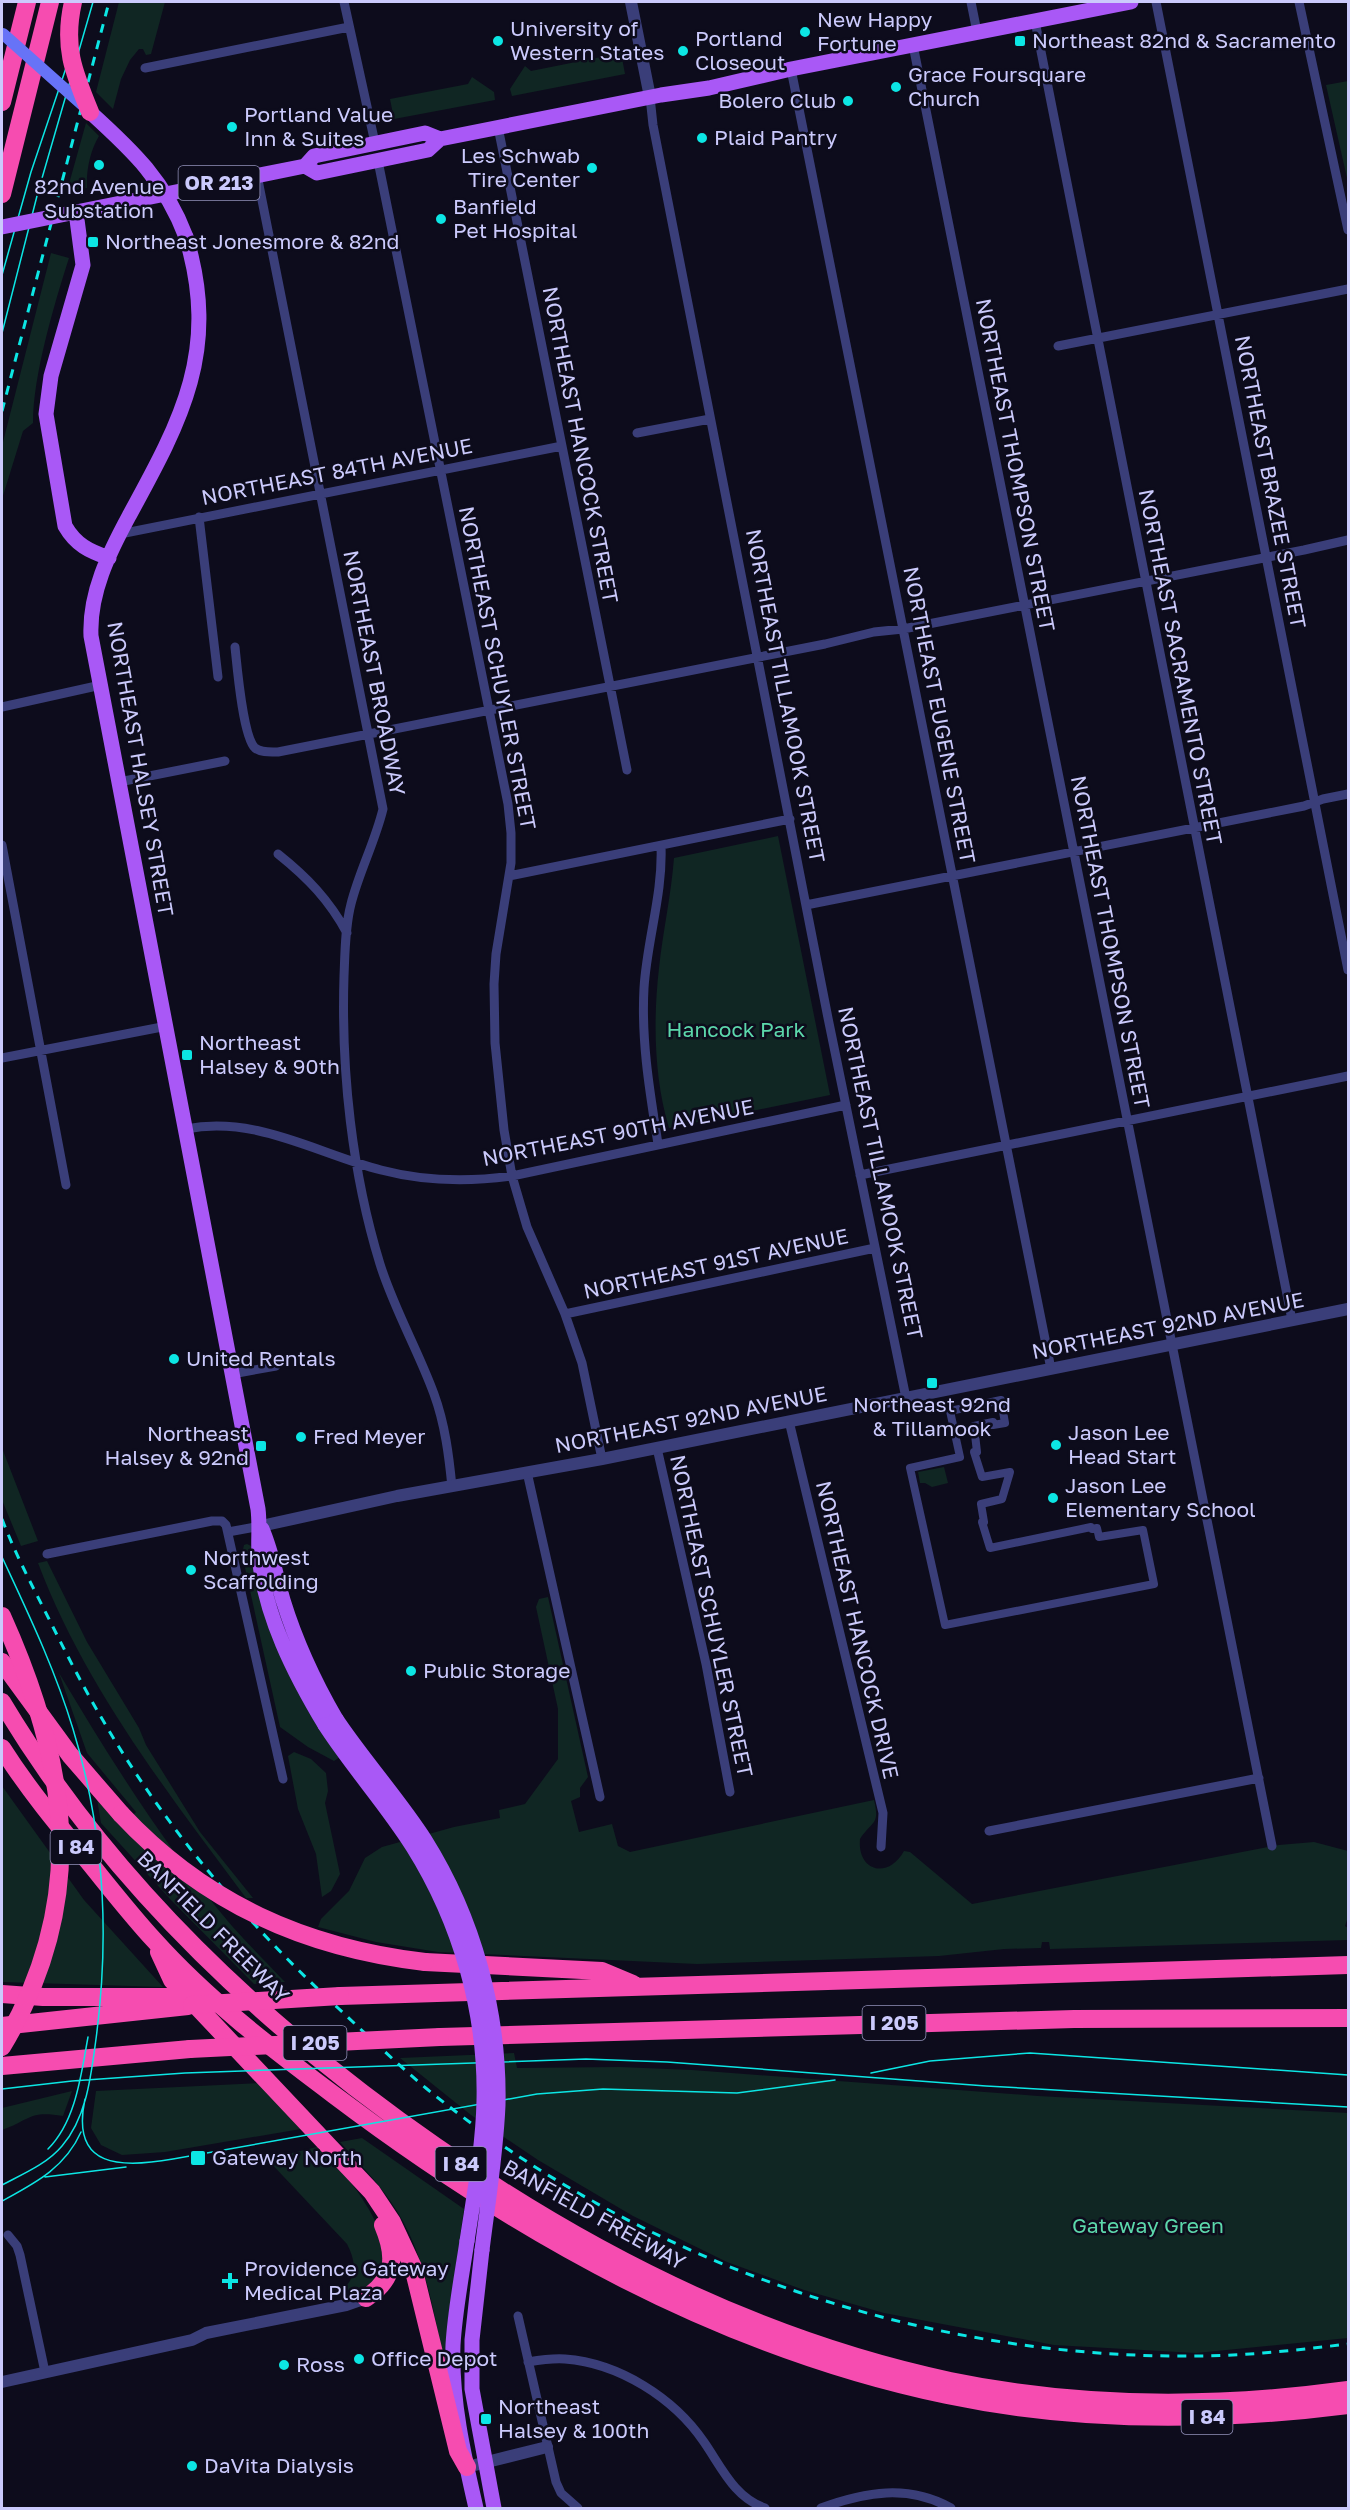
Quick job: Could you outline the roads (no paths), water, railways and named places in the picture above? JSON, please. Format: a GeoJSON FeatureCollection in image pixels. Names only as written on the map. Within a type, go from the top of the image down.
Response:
{"type":"FeatureCollection","features":[{"type":"Feature","properties":{"kind":"highway"},"geometry":{"type":"LineString","coordinates":[[2,102],[27,2]]}},
{"type":"Feature","properties":{"kind":"highway"},"geometry":{"type":"LineString","coordinates":[[2,194],[50,2]]}},
{"type":"Feature","properties":{"kind":"highway"},"geometry":{"type":"LineString","coordinates":[[74,2],[68,33],[70,61],[90,112]]}},
{"type":"Feature","properties":{"kind":"highway"},"geometry":{"type":"LineString","coordinates":[[2,1616],[22,1664],[49,1746],[61,1824],[59,1872],[46,1944],[31,1989],[2,2047]]}},
{"type":"Feature","properties":{"kind":"highway"},"geometry":{"type":"LineString","coordinates":[[2,1662],[70,1755],[121,1814],[164,1856],[210,1890],[251,1913],[291,1931],[331,1944],[385,1957],[425,1962],[602,1971],[639,1986]]}},
{"type":"Feature","properties":{"kind":"highway","name":"BANFIELD FREEWAY"},"geometry":{"type":"LineString","coordinates":[[2,1702],[64,1796],[125,1873],[186,1938],[264,2011],[356,2088],[450,2156],[549,2220],[652,2277],[724,2310],[836,2352],[911,2372],[989,2388],[1066,2398],[1184,2403],[1262,2400],[1348,2390]]}},
{"type":"Feature","properties":{"kind":"highway","name":"BANFIELD FREEWAY"},"geometry":{"type":"LineString","coordinates":[[2,1748],[32,1793],[155,1942],[217,2000],[278,2052],[439,2171],[576,2254],[682,2308],[756,2339],[832,2366],[986,2403],[1065,2413],[1182,2418],[1263,2414],[1348,2405]]}},
{"type":"Feature","properties":{"kind":"highway"},"geometry":{"type":"LineString","coordinates":[[155,1942],[172,1980],[372,2192],[392,2222],[414,2267],[458,2451],[475,2465]]}},
{"type":"Feature","properties":{"kind":"highway","name":"I 205"},"geometry":{"type":"LineString","coordinates":[[2,2026],[192,2005],[396,1995],[1348,1965]]}},
{"type":"Feature","properties":{"kind":"highway"},"geometry":{"type":"LineString","coordinates":[[2,1994],[43,1997],[167,1997],[192,2005]]}},
{"type":"Feature","properties":{"kind":"highway","name":"I 205"},"geometry":{"type":"LineString","coordinates":[[6,2067],[190,2049],[440,2037],[1074,2019],[1348,2018]]}},
{"type":"Feature","properties":{"kind":"highway"},"geometry":{"type":"LineString","coordinates":[[366,2298],[380,2287],[386,2278],[392,2259],[389,2240],[377,2214],[372,2192]]}},
{"type":"Feature","properties":{"kind":"main road","name":"OR 213"},"geometry":{"type":"LineString","coordinates":[[305,166],[318,173],[428,150],[440,139],[650,97],[709,88],[791,69],[1131,2]]}},
{"type":"Feature","properties":{"kind":"main road","name":"NORTHEAST HALSEY STREET"},"geometry":{"type":"LineString","coordinates":[[3,34],[135,153],[152,172],[172,204],[186,237],[196,276],[200,305],[200,331],[197,358],[187,395],[174,428],[109,558],[95,594],[90,620],[261,1526],[259,1554],[276,1623],[292,1664],[414,1849],[444,1907],[466,1964],[480,2031],[484,2080],[480,2154],[455,2322],[453,2361],[456,2402],[475,2465],[494,2508]]}},
{"type":"Feature","properties":{"kind":"main road","name":"OR 213"},"geometry":{"type":"LineString","coordinates":[[2,227],[305,166],[314,156],[425,133],[440,139]]}},
{"type":"Feature","properties":{"kind":"main road"},"geometry":{"type":"LineString","coordinates":[[81,211],[79,234],[83,265],[51,376],[46,404],[47,422],[65,526],[81,546],[109,558]]}},
{"type":"Feature","properties":{"kind":"main road","name":"NORTHEAST HALSEY STREET"},"geometry":{"type":"LineString","coordinates":[[331,1722],[426,1842],[452,1892],[479,1960],[493,2029],[498,2079],[496,2126],[472,2340],[476,2508]]}},
{"type":"Feature","properties":{"kind":"street"},"geometry":{"type":"LineString","coordinates":[[344,2],[375,144]]}},
{"type":"Feature","properties":{"kind":"street","name":"NORTHEAST TILLAMOOK STREET"},"geometry":{"type":"LineString","coordinates":[[631,2],[710,419],[906,1398]]}},
{"type":"Feature","properties":{"kind":"street"},"geometry":{"type":"LineString","coordinates":[[971,2],[977,32]]}},
{"type":"Feature","properties":{"kind":"street","name":"NORTHEAST BRAZEE STREET"},"geometry":{"type":"LineString","coordinates":[[1156,2],[1348,970]]}},
{"type":"Feature","properties":{"kind":"street"},"geometry":{"type":"LineString","coordinates":[[1299,2],[1348,230]]}},
{"type":"Feature","properties":{"kind":"street","name":"NORTHEAST SACRAMENTO STREET"},"geometry":{"type":"LineString","coordinates":[[1035,21],[1292,1320]]}},
{"type":"Feature","properties":{"kind":"street"},"geometry":{"type":"LineString","coordinates":[[145,68],[349,27]]}},
{"type":"Feature","properties":{"kind":"street","name":"NORTHEAST THOMPSON STREET"},"geometry":{"type":"LineString","coordinates":[[913,45],[1272,1846]]}},
{"type":"Feature","properties":{"kind":"street","name":"NORTHEAST EUGENE STREET"},"geometry":{"type":"LineString","coordinates":[[791,69],[1051,1369]]}},
{"type":"Feature","properties":{"kind":"street","name":"NORTHEAST HANCOCK STREET"},"geometry":{"type":"LineString","coordinates":[[498,127],[627,770]]}},
{"type":"Feature","properties":{"kind":"street","name":"NORTHEAST SCHUYLER STREET"},"geometry":{"type":"LineString","coordinates":[[378,160],[490,709],[510,823],[511,863],[496,954],[493,1014],[500,1101],[512,1176],[535,1249],[565,1314],[582,1363],[602,1459]]}},
{"type":"Feature","properties":{"kind":"street","name":"NORTHEAST BROADWAY"},"geometry":{"type":"LineString","coordinates":[[257,175],[383,809],[379,828],[351,904],[347,933],[344,1026],[347,1080],[358,1162],[371,1231],[383,1273],[440,1410],[452,1487]]}},
{"type":"Feature","properties":{"kind":"street"},"geometry":{"type":"LineString","coordinates":[[1058,346],[1348,289]]}},
{"type":"Feature","properties":{"kind":"street"},"geometry":{"type":"LineString","coordinates":[[637,433],[710,419]]}},
{"type":"Feature","properties":{"kind":"street","name":"NORTHEAST 84TH AVENUE"},"geometry":{"type":"LineString","coordinates":[[120,534],[562,446]]}},
{"type":"Feature","properties":{"kind":"street"},"geometry":{"type":"LineString","coordinates":[[199,517],[218,677]]}},
{"type":"Feature","properties":{"kind":"street"},"geometry":{"type":"LineString","coordinates":[[235,647],[241,700],[250,742],[260,751],[278,752],[758,657],[867,633],[903,629],[1348,540]]}},
{"type":"Feature","properties":{"kind":"street"},"geometry":{"type":"LineString","coordinates":[[2,706],[101,686]]}},
{"type":"Feature","properties":{"kind":"street"},"geometry":{"type":"LineString","coordinates":[[119,782],[225,761]]}},
{"type":"Feature","properties":{"kind":"street"},"geometry":{"type":"LineString","coordinates":[[806,905],[1194,826],[1304,806],[1315,801],[1348,794]]}},
{"type":"Feature","properties":{"kind":"street"},"geometry":{"type":"LineString","coordinates":[[509,876],[790,819]]}},
{"type":"Feature","properties":{"kind":"street"},"geometry":{"type":"LineString","coordinates":[[2,845],[66,1185]]}},
{"type":"Feature","properties":{"kind":"street"},"geometry":{"type":"LineString","coordinates":[[658,1144],[648,1075],[644,1017],[647,958],[658,896],[661,846]]}},
{"type":"Feature","properties":{"kind":"street"},"geometry":{"type":"LineString","coordinates":[[278,854],[301,872],[322,894],[334,908],[347,933]]}},
{"type":"Feature","properties":{"kind":"street"},"geometry":{"type":"LineString","coordinates":[[2,1058],[166,1026]]}},
{"type":"Feature","properties":{"kind":"street"},"geometry":{"type":"LineString","coordinates":[[860,1175],[1348,1076]]}},
{"type":"Feature","properties":{"kind":"street","name":"NORTHEAST 90TH AVENUE"},"geometry":{"type":"LineString","coordinates":[[186,1129],[216,1125],[251,1130],[403,1174],[448,1179],[512,1176],[846,1105]]}},
{"type":"Feature","properties":{"kind":"street","name":"NORTHEAST 91ST AVENUE"},"geometry":{"type":"LineString","coordinates":[[565,1314],[876,1248]]}},
{"type":"Feature","properties":{"kind":"street","name":"NORTHEAST 92ND AVENUE"},"geometry":{"type":"LineString","coordinates":[[228,1532],[398,1496],[602,1459],[1348,1309]]}},
{"type":"Feature","properties":{"kind":"street"},"geometry":{"type":"LineString","coordinates":[[232,1374],[276,1366]]}},
{"type":"Feature","properties":{"kind":"street"},"geometry":{"type":"LineString","coordinates":[[1001,1400],[1005,1423],[993,1425],[993,1422],[989,1422],[974,1426],[973,1429],[976,1452],[974,1452],[982,1477],[1010,1472],[1002,1499],[981,1504],[984,1522],[982,1522],[990,1548],[1091,1527],[1092,1529],[1097,1528],[1099,1537],[1143,1530],[1154,1584],[945,1625],[910,1468],[960,1457],[950,1411],[1001,1400]]}},
{"type":"Feature","properties":{"kind":"street","name":"NORTHEAST HANCOCK DRIVE"},"geometry":{"type":"LineString","coordinates":[[789,1421],[883,1813],[881,1847]]}},
{"type":"Feature","properties":{"kind":"street","name":"NORTHEAST SCHUYLER STREET"},"geometry":{"type":"LineString","coordinates":[[657,1448],[706,1664],[730,1792]]}},
{"type":"Feature","properties":{"kind":"street"},"geometry":{"type":"LineString","coordinates":[[527,1472],[600,1797]]}},
{"type":"Feature","properties":{"kind":"street"},"geometry":{"type":"LineString","coordinates":[[47,1554],[212,1521],[222,1521],[228,1532],[283,1779]]}},
{"type":"Feature","properties":{"kind":"street"},"geometry":{"type":"LineString","coordinates":[[989,1832],[1258,1778]]}},
{"type":"Feature","properties":{"kind":"street"},"geometry":{"type":"LineString","coordinates":[[8,2235],[17,2246],[20,2255],[45,2372]]}},
{"type":"Feature","properties":{"kind":"street"},"geometry":{"type":"LineString","coordinates":[[2,2382],[192,2340],[206,2333],[307,2313],[366,2298]]}},
{"type":"Feature","properties":{"kind":"street"},"geometry":{"type":"LineString","coordinates":[[518,2316],[556,2482],[561,2493],[578,2508]]}},
{"type":"Feature","properties":{"kind":"street"},"geometry":{"type":"LineString","coordinates":[[528,2362],[552,2358],[586,2362],[609,2369],[644,2385],[691,2423],[739,2493],[765,2508]]}},
{"type":"Feature","properties":{"kind":"street"},"geometry":{"type":"LineString","coordinates":[[475,2465],[547,2447]]}},
{"type":"Feature","properties":{"kind":"street"},"geometry":{"type":"LineString","coordinates":[[821,2508],[851,2497],[886,2492],[919,2495],[951,2508]]}},
{"type":"Feature","properties":{"kind":"tram line"},"geometry":{"type":"LineString","coordinates":[[2,333],[38,192],[93,2]]}},
{"type":"Feature","properties":{"kind":"tram line"},"geometry":{"type":"LineString","coordinates":[[2,275],[31,172],[69,59]]}},
{"type":"Feature","properties":{"kind":"tram line"},"geometry":{"type":"LineString","coordinates":[[2,1557],[49,1663],[73,1729],[92,1805],[98,1844],[103,1921],[103,1960],[96,2039],[90,2081],[82,2109],[70,2135],[56,2152],[34,2168],[2,2185]]}},
{"type":"Feature","properties":{"kind":"tram line"},"geometry":{"type":"LineString","coordinates":[[48,2149],[65,2125],[71,2111],[80,2082],[88,2037]]}},
{"type":"Feature","properties":{"kind":"tram line"},"geometry":{"type":"LineString","coordinates":[[871,2073],[930,2061],[1030,2053],[1348,2075]]}},
{"type":"Feature","properties":{"kind":"tram line"},"geometry":{"type":"LineString","coordinates":[[2,2089],[72,2081],[185,2073],[586,2059],[667,2062],[986,2086],[1348,2107]]}},
{"type":"Feature","properties":{"kind":"tram line"},"geometry":{"type":"LineString","coordinates":[[85,2099],[82,2122],[85,2139],[93,2151],[104,2159],[136,2163],[173,2159],[537,2094],[603,2089],[737,2093],[835,2080]]}},
{"type":"Feature","properties":{"kind":"tram line"},"geometry":{"type":"LineString","coordinates":[[2,2201],[37,2181],[58,2165],[81,2132]]}},
{"type":"Feature","properties":{"kind":"tram line"},"geometry":{"type":"LineString","coordinates":[[45,2177],[126,2167]]}},
{"type":"Feature","properties":{"kind":"railway"},"geometry":{"type":"LineString","coordinates":[[2,411],[109,2]]}},
{"type":"Feature","properties":{"kind":"railway"},"geometry":{"type":"LineString","coordinates":[[2,1519],[13,1546],[76,1672],[125,1757],[179,1834],[239,1907],[304,1976],[427,2089],[510,2150],[598,2204],[691,2250],[788,2288],[887,2318],[989,2340],[1092,2352],[1195,2356],[1272,2352],[1348,2344]]}},
{"type":"Feature","properties":{"kind":"place","name":"New Happy Fortune"},"geometry":{"type":"Point","coordinates":[805,32]}},
{"type":"Feature","properties":{"kind":"place","name":"University of Western States"},"geometry":{"type":"Point","coordinates":[498,41]}},
{"type":"Feature","properties":{"kind":"place","name":"Northeast 82nd & Sacramento"},"geometry":{"type":"Point","coordinates":[1020,41]}},
{"type":"Feature","properties":{"kind":"place","name":"Portland Closeout"},"geometry":{"type":"Point","coordinates":[683,51]}},
{"type":"Feature","properties":{"kind":"place","name":"Grace Foursquare Church"},"geometry":{"type":"Point","coordinates":[896,87]}},
{"type":"Feature","properties":{"kind":"place","name":"Bolero Club"},"geometry":{"type":"Point","coordinates":[848,101]}},
{"type":"Feature","properties":{"kind":"place","name":"Portland Value Inn & Suites"},"geometry":{"type":"Point","coordinates":[232,127]}},
{"type":"Feature","properties":{"kind":"place","name":"Plaid Pantry"},"geometry":{"type":"Point","coordinates":[702,138]}},
{"type":"Feature","properties":{"kind":"place","name":"82nd Avenue Substation"},"geometry":{"type":"Point","coordinates":[99,165]}},
{"type":"Feature","properties":{"kind":"place","name":"Les Schwab Tire Center"},"geometry":{"type":"Point","coordinates":[592,168]}},
{"type":"Feature","properties":{"kind":"place","name":"Banfield Pet Hospital"},"geometry":{"type":"Point","coordinates":[441,219]}},
{"type":"Feature","properties":{"kind":"place","name":"Northeast Jonesmore & 82nd"},"geometry":{"type":"Point","coordinates":[93,242]}},
{"type":"Feature","properties":{"kind":"place","name":"Northeast Halsey & 90th"},"geometry":{"type":"Point","coordinates":[187,1055]}},
{"type":"Feature","properties":{"kind":"place","name":"United Rentals"},"geometry":{"type":"Point","coordinates":[174,1359]}},
{"type":"Feature","properties":{"kind":"place","name":"Northeast 92nd & Tillamook"},"geometry":{"type":"Point","coordinates":[932,1383]}},
{"type":"Feature","properties":{"kind":"place","name":"Fred Meyer"},"geometry":{"type":"Point","coordinates":[301,1437]}},
{"type":"Feature","properties":{"kind":"place","name":"Jason Lee Head Start"},"geometry":{"type":"Point","coordinates":[1056,1445]}},
{"type":"Feature","properties":{"kind":"place","name":"Northeast Halsey & 92nd"},"geometry":{"type":"Point","coordinates":[261,1446]}},
{"type":"Feature","properties":{"kind":"place","name":"Jason Lee Elementary School"},"geometry":{"type":"Point","coordinates":[1053,1498]}},
{"type":"Feature","properties":{"kind":"place","name":"Northwest Scaffolding"},"geometry":{"type":"Point","coordinates":[191,1570]}},
{"type":"Feature","properties":{"kind":"place","name":"Public Storage"},"geometry":{"type":"Point","coordinates":[411,1671]}},
{"type":"Feature","properties":{"kind":"place","name":"Gateway North"},"geometry":{"type":"Point","coordinates":[198,2158]}},
{"type":"Feature","properties":{"kind":"place","name":"Providence Gateway Medical Plaza"},"geometry":{"type":"Point","coordinates":[230,2281]}},
{"type":"Feature","properties":{"kind":"place","name":"Office Depot"},"geometry":{"type":"Point","coordinates":[359,2359]}},
{"type":"Feature","properties":{"kind":"place","name":"Ross"},"geometry":{"type":"Point","coordinates":[284,2365]}},
{"type":"Feature","properties":{"kind":"place","name":"Northeast Halsey & 100th"},"geometry":{"type":"Point","coordinates":[486,2419]}},
{"type":"Feature","properties":{"kind":"place","name":"DaVita Dialysis"},"geometry":{"type":"Point","coordinates":[192,2466]}},
{"type":"Feature","properties":{"kind":"park label","name":"Hancock Park"},"geometry":{"type":"Point","coordinates":[736,1030]}},
{"type":"Feature","properties":{"kind":"park label","name":"Gateway Green"},"geometry":{"type":"Point","coordinates":[1148,2226]}}]}
